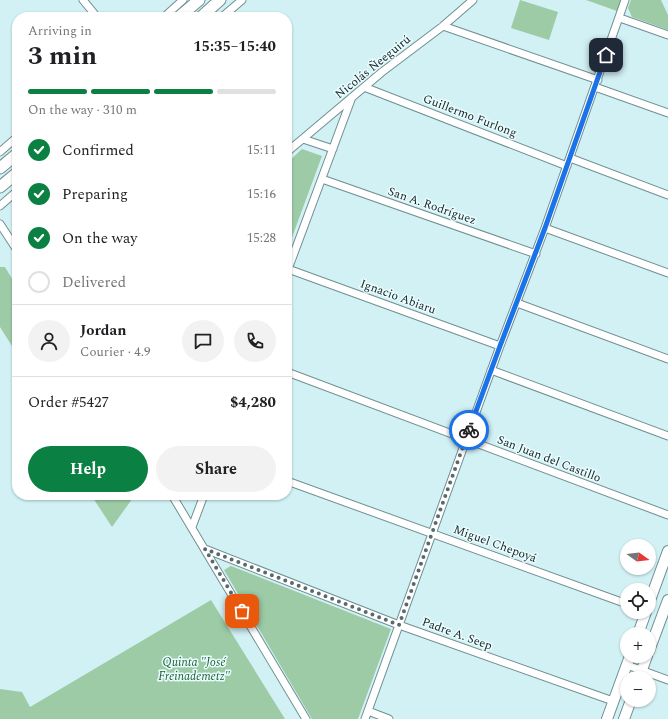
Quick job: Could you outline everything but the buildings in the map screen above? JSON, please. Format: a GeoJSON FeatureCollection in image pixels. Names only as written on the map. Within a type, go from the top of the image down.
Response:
{"type":"FeatureCollection","features":[{"type":"Feature","properties":{"kind":"highway"},"geometry":{"type":"LineString","coordinates":[[185,12],[199,0]]}},
{"type":"Feature","properties":{"kind":"highway"},"geometry":{"type":"LineString","coordinates":[[207,12],[220,0]]}},
{"type":"Feature","properties":{"kind":"highway"},"geometry":{"type":"LineString","coordinates":[[0,168],[12,158]]}},
{"type":"Feature","properties":{"kind":"highway"},"geometry":{"type":"LineString","coordinates":[[0,187],[12,177]]}},
{"type":"Feature","properties":{"kind":"main road"},"geometry":{"type":"LineString","coordinates":[[656,584],[668,551]]}},
{"type":"Feature","properties":{"kind":"main road"},"geometry":{"type":"LineString","coordinates":[[656,632],[668,600]]}},
{"type":"Feature","properties":{"kind":"main road"},"geometry":{"type":"LineString","coordinates":[[607,719],[627,663]]}},
{"type":"Feature","properties":{"kind":"main road"},"geometry":{"type":"LineString","coordinates":[[624,719],[628,707]]}},
{"type":"Feature","properties":{"kind":"street"},"geometry":{"type":"LineString","coordinates":[[83,0],[93,12]]}},
{"type":"Feature","properties":{"kind":"street"},"geometry":{"type":"LineString","coordinates":[[170,12],[183,0]]}},
{"type":"Feature","properties":{"kind":"street"},"geometry":{"type":"LineString","coordinates":[[228,12],[242,0]]}},
{"type":"Feature","properties":{"kind":"street","name":"Nicolás Ñeeguirú"},"geometry":{"type":"LineString","coordinates":[[292,148],[382,72],[443,26],[473,0]]}},
{"type":"Feature","properties":{"kind":"street"},"geometry":{"type":"LineString","coordinates":[[365,719],[491,370],[536,254],[620,18],[625,0]]}},
{"type":"Feature","properties":{"kind":"street"},"geometry":{"type":"LineString","coordinates":[[620,18],[668,35]]}},
{"type":"Feature","properties":{"kind":"street"},"geometry":{"type":"LineString","coordinates":[[443,26],[597,83],[668,113]]}},
{"type":"Feature","properties":{"kind":"street","name":"Guillermo Furlong"},"geometry":{"type":"LineString","coordinates":[[364,87],[567,166]]}},
{"type":"Feature","properties":{"kind":"street"},"geometry":{"type":"LineString","coordinates":[[292,259],[352,97]]}},
{"type":"Feature","properties":{"kind":"street"},"geometry":{"type":"LineString","coordinates":[[303,138],[333,149]]}},
{"type":"Feature","properties":{"kind":"street"},"geometry":{"type":"LineString","coordinates":[[0,152],[12,142]]}},
{"type":"Feature","properties":{"kind":"street"},"geometry":{"type":"LineString","coordinates":[[570,158],[668,195]]}},
{"type":"Feature","properties":{"kind":"street","name":"San A. Rodríguez"},"geometry":{"type":"LineString","coordinates":[[322,179],[536,254]]}},
{"type":"Feature","properties":{"kind":"street"},"geometry":{"type":"LineString","coordinates":[[0,206],[12,195]]}},
{"type":"Feature","properties":{"kind":"street"},"geometry":{"type":"LineString","coordinates":[[0,224],[12,242]]}},
{"type":"Feature","properties":{"kind":"street"},"geometry":{"type":"LineString","coordinates":[[545,228],[668,273]]}},
{"type":"Feature","properties":{"kind":"street","name":"Ignacio Abiaru"},"geometry":{"type":"LineString","coordinates":[[292,271],[500,346]]}},
{"type":"Feature","properties":{"kind":"street"},"geometry":{"type":"LineString","coordinates":[[517,303],[668,359]]}},
{"type":"Feature","properties":{"kind":"street"},"geometry":{"type":"LineString","coordinates":[[491,370],[668,436]]}},
{"type":"Feature","properties":{"kind":"street","name":"San Juan del Castillo"},"geometry":{"type":"LineString","coordinates":[[292,374],[668,515]]}},
{"type":"Feature","properties":{"kind":"street","name":"Miguel Chepoyá"},"geometry":{"type":"LineString","coordinates":[[292,483],[620,601]]}},
{"type":"Feature","properties":{"kind":"street"},"geometry":{"type":"LineString","coordinates":[[175,500],[306,719]]}},
{"type":"Feature","properties":{"kind":"street"},"geometry":{"type":"LineString","coordinates":[[192,527],[202,500]]}},
{"type":"Feature","properties":{"kind":"street","name":"Padre A. Seep"},"geometry":{"type":"LineString","coordinates":[[205,549],[399,625],[613,701]]}},
{"type":"Feature","properties":{"kind":"street"},"geometry":{"type":"LineString","coordinates":[[631,663],[637,671]]}},
{"type":"Feature","properties":{"kind":"street"},"geometry":{"type":"LineString","coordinates":[[656,677],[668,680]]}},
{"type":"Feature","properties":{"kind":"street"},"geometry":{"type":"LineString","coordinates":[[368,711],[389,719]]}},
{"type":"Feature","properties":{"kind":"green space"},"geometry":{"type":"Polygon","coordinates":[[[520,0],[558,12],[549,40],[511,28],[520,0]]]}},
{"type":"Feature","properties":{"kind":"green space"},"geometry":{"type":"Polygon","coordinates":[[[586,0],[621,0],[617,11],[586,0]]]}},
{"type":"Feature","properties":{"kind":"green space"},"geometry":{"type":"Polygon","coordinates":[[[631,0],[661,0],[668,15],[668,30],[632,17],[628,8],[631,0]]]}},
{"type":"Feature","properties":{"kind":"green space"},"geometry":{"type":"Polygon","coordinates":[[[302,149],[322,156],[292,237],[292,158],[302,149]]]}},
{"type":"Feature","properties":{"kind":"green space"},"geometry":{"type":"Polygon","coordinates":[[[0,267],[5,267],[12,279],[12,346],[0,327],[0,267]]]}},
{"type":"Feature","properties":{"kind":"green space"},"geometry":{"type":"Polygon","coordinates":[[[94,500],[131,500],[112,527],[94,500]]]}},
{"type":"Feature","properties":{"kind":"green space"},"geometry":{"type":"Polygon","coordinates":[[[231,566],[391,629],[358,719],[312,719],[224,570],[231,566]]]}},
{"type":"Feature","properties":{"kind":"green space","name":"Quinta \"José Freinademetz\""},"geometry":{"type":"Polygon","coordinates":[[[211,600],[285,719],[0,719],[0,689],[22,692],[30,707],[211,600]]]}},
{"type":"Feature","properties":{"kind":"way so far"},"geometry":{"type":"LineString","coordinates":[[242,611],[205,549],[399,625],[469,430]]}},
{"type":"Feature","properties":{"kind":"route"},"geometry":{"type":"LineString","coordinates":[[469,430],[545,228],[606,55]]}}]}
